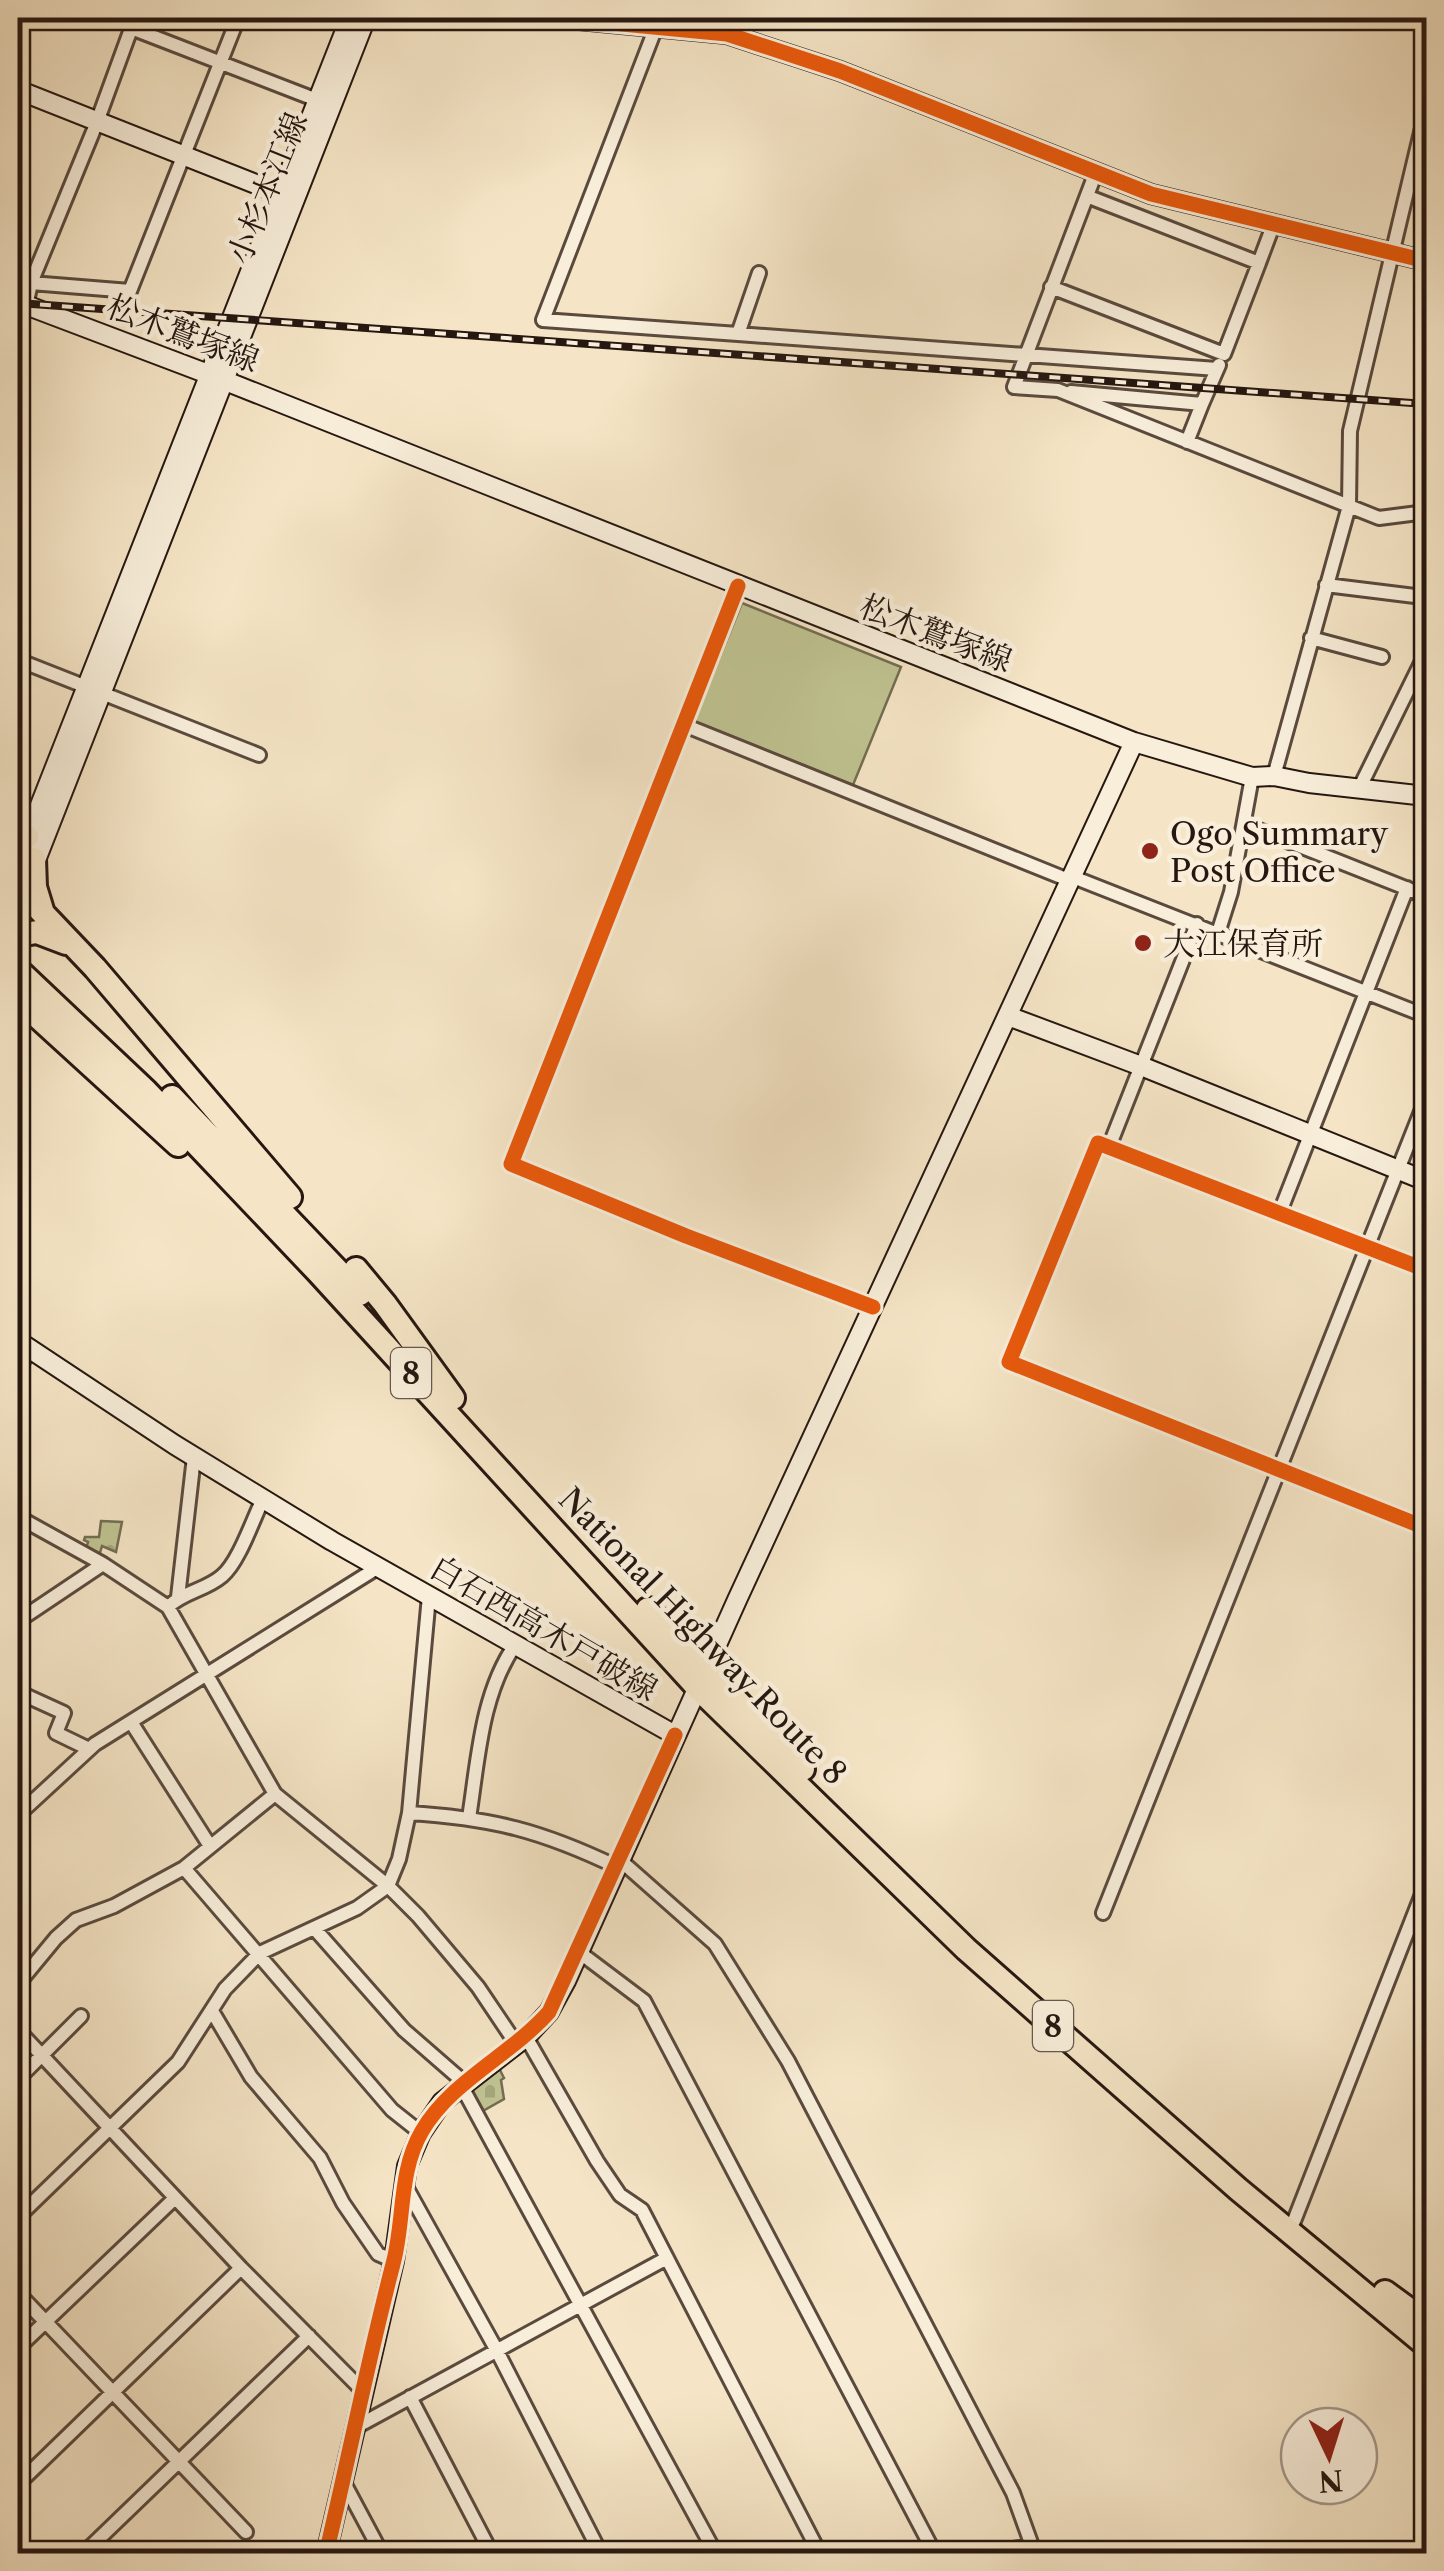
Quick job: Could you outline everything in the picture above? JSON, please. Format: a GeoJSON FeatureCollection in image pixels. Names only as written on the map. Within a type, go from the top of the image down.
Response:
{"type":"FeatureCollection","features":[{"type":"Feature","properties":{"kind":"highway"},"geometry":{"type":"LineString","coordinates":[[24,850],[46,916]]}},
{"type":"Feature","properties":{"kind":"highway"},"geometry":{"type":"LineString","coordinates":[[19,895],[78,949],[385,1304],[453,1398]]}},
{"type":"Feature","properties":{"kind":"highway"},"geometry":{"type":"LineString","coordinates":[[18,935],[37,932],[78,949]]}},
{"type":"Feature","properties":{"kind":"highway","name":"National Highway Route 8"},"geometry":{"type":"LineString","coordinates":[[18,951],[702,1679],[966,1948],[1238,2189],[1426,2345]]}},
{"type":"Feature","properties":{"kind":"highway","name":"National Highway Route 8"},"geometry":{"type":"LineString","coordinates":[[18,970],[122,1058],[290,1218],[702,1679],[976,1938],[1294,2221],[1426,2322]]}},
{"type":"Feature","properties":{"kind":"highway"},"geometry":{"type":"LineString","coordinates":[[18,999],[28,1016],[181,1148],[356,1332],[412,1374]]}},
{"type":"Feature","properties":{"kind":"main road","name":"小杉本江線"},"geometry":{"type":"LineString","coordinates":[[216,377],[280,194],[350,18]]}},
{"type":"Feature","properties":{"kind":"main road","name":"小杉本江線"},"geometry":{"type":"LineString","coordinates":[[216,377],[366,18]]}},
{"type":"Feature","properties":{"kind":"main road"},"geometry":{"type":"LineString","coordinates":[[562,18],[665,24],[752,40],[1151,194],[1426,262]]}},
{"type":"Feature","properties":{"kind":"main road"},"geometry":{"type":"LineString","coordinates":[[18,90],[280,194]]}},
{"type":"Feature","properties":{"kind":"main road","name":"松木鷲塚線"},"geometry":{"type":"LineString","coordinates":[[22,304],[216,377],[1134,742]]}},
{"type":"Feature","properties":{"kind":"main road"},"geometry":{"type":"LineString","coordinates":[[19,895],[24,850],[216,377]]}},
{"type":"Feature","properties":{"kind":"main road"},"geometry":{"type":"LineString","coordinates":[[1426,796],[1274,776],[1252,777],[1134,742],[1008,1016],[1426,1181]]}},
{"type":"Feature","properties":{"kind":"main road","name":"白石西高木戸破線"},"geometry":{"type":"LineString","coordinates":[[23,1345],[377,1568],[514,1645],[680,1725],[1008,1016]]}},
{"type":"Feature","properties":{"kind":"main road"},"geometry":{"type":"LineString","coordinates":[[326,2554],[394,2261],[404,2183],[420,2133],[442,2102],[522,2041],[549,2012],[680,1725]]}},
{"type":"Feature","properties":{"kind":"street"},"geometry":{"type":"LineString","coordinates":[[31,283],[130,292],[238,18]]}},
{"type":"Feature","properties":{"kind":"street"},"geometry":{"type":"LineString","coordinates":[[22,304],[97,122],[133,22],[220,63],[317,100]]}},
{"type":"Feature","properties":{"kind":"street"},"geometry":{"type":"LineString","coordinates":[[665,24],[543,320],[1217,369]]}},
{"type":"Feature","properties":{"kind":"street"},"geometry":{"type":"LineString","coordinates":[[1274,776],[1349,506],[1350,432],[1426,111]]}},
{"type":"Feature","properties":{"kind":"street"},"geometry":{"type":"LineString","coordinates":[[1096,172],[1014,387],[1202,404]]}},
{"type":"Feature","properties":{"kind":"street"},"geometry":{"type":"LineString","coordinates":[[1088,197],[1259,263]]}},
{"type":"Feature","properties":{"kind":"street"},"geometry":{"type":"LineString","coordinates":[[1186,442],[1274,223]]}},
{"type":"Feature","properties":{"kind":"street"},"geometry":{"type":"LineString","coordinates":[[738,334],[759,273]]}},
{"type":"Feature","properties":{"kind":"street"},"geometry":{"type":"LineString","coordinates":[[1051,287],[1224,354]]}},
{"type":"Feature","properties":{"kind":"street"},"geometry":{"type":"LineString","coordinates":[[1058,390],[1379,518],[1426,512]]}},
{"type":"Feature","properties":{"kind":"street"},"geometry":{"type":"LineString","coordinates":[[1326,585],[1423,597],[1426,612]]}},
{"type":"Feature","properties":{"kind":"street"},"geometry":{"type":"LineString","coordinates":[[738,586],[510,1164],[873,1307]]}},
{"type":"Feature","properties":{"kind":"street"},"geometry":{"type":"LineString","coordinates":[[1311,638],[1382,658]]}},
{"type":"Feature","properties":{"kind":"street"},"geometry":{"type":"LineString","coordinates":[[1360,787],[1426,653]]}},
{"type":"Feature","properties":{"kind":"street"},"geometry":{"type":"LineString","coordinates":[[18,660],[258,755]]}},
{"type":"Feature","properties":{"kind":"street"},"geometry":{"type":"LineString","coordinates":[[684,726],[1426,1016]]}},
{"type":"Feature","properties":{"kind":"street"},"geometry":{"type":"LineString","coordinates":[[1218,933],[1231,892],[1252,777]]}},
{"type":"Feature","properties":{"kind":"street"},"geometry":{"type":"LineString","coordinates":[[1244,824],[1426,896]]}},
{"type":"Feature","properties":{"kind":"street"},"geometry":{"type":"LineString","coordinates":[[1280,1212],[1407,888]]}},
{"type":"Feature","properties":{"kind":"street"},"geometry":{"type":"LineString","coordinates":[[1108,1147],[1196,924]]}},
{"type":"Feature","properties":{"kind":"street"},"geometry":{"type":"LineString","coordinates":[[1103,1912],[1426,1099]]}},
{"type":"Feature","properties":{"kind":"street"},"geometry":{"type":"LineString","coordinates":[[1426,1270],[1098,1143],[1009,1362],[1426,1528]]}},
{"type":"Feature","properties":{"kind":"street"},"geometry":{"type":"LineString","coordinates":[[18,1373],[23,1345]]}},
{"type":"Feature","properties":{"kind":"street"},"geometry":{"type":"LineString","coordinates":[[194,1456],[172,1602],[204,1676],[275,1794],[388,1886],[478,1988],[522,2041],[620,2195],[642,2210],[820,2554]]}},
{"type":"Feature","properties":{"kind":"street"},"geometry":{"type":"LineString","coordinates":[[172,1602],[223,1576],[263,1499]]}},
{"type":"Feature","properties":{"kind":"street"},"geometry":{"type":"LineString","coordinates":[[18,1518],[172,1602]]}},
{"type":"Feature","properties":{"kind":"street"},"geometry":{"type":"LineString","coordinates":[[18,1621],[103,1564]]}},
{"type":"Feature","properties":{"kind":"street"},"geometry":{"type":"LineString","coordinates":[[18,1815],[89,1750],[377,1568]]}},
{"type":"Feature","properties":{"kind":"street"},"geometry":{"type":"LineString","coordinates":[[18,2218],[178,2062],[224,1989],[260,1952],[357,1908],[388,1886],[409,1813],[429,1596]]}},
{"type":"Feature","properties":{"kind":"street"},"geometry":{"type":"LineString","coordinates":[[469,1818],[490,1698],[514,1645]]}},
{"type":"Feature","properties":{"kind":"street"},"geometry":{"type":"LineString","coordinates":[[18,1692],[64,1713],[56,1733],[89,1750]]}},
{"type":"Feature","properties":{"kind":"street"},"geometry":{"type":"LineString","coordinates":[[131,1722],[210,1846]]}},
{"type":"Feature","properties":{"kind":"street"},"geometry":{"type":"LineString","coordinates":[[18,1984],[76,1920],[114,1906],[184,1868],[275,1794]]}},
{"type":"Feature","properties":{"kind":"street"},"geometry":{"type":"LineString","coordinates":[[409,1813],[469,1818],[532,1830],[618,1863],[715,1944],[788,2060],[1013,2493],[1033,2550],[984,2554]]}},
{"type":"Feature","properties":{"kind":"street"},"geometry":{"type":"LineString","coordinates":[[184,1868],[392,2110],[420,2133]]}},
{"type":"Feature","properties":{"kind":"street"},"geometry":{"type":"LineString","coordinates":[[1294,2221],[1426,1884]]}},
{"type":"Feature","properties":{"kind":"street"},"geometry":{"type":"LineString","coordinates":[[314,1928],[404,2030],[464,2085],[716,2554]]}},
{"type":"Feature","properties":{"kind":"street"},"geometry":{"type":"LineString","coordinates":[[579,1952],[644,2000],[936,2554]]}},
{"type":"Feature","properties":{"kind":"street"},"geometry":{"type":"LineString","coordinates":[[212,2011],[252,2077],[320,2158],[342,2203],[378,2254],[394,2261]]}},
{"type":"Feature","properties":{"kind":"street"},"geometry":{"type":"LineString","coordinates":[[18,2078],[81,2016]]}},
{"type":"Feature","properties":{"kind":"street"},"geometry":{"type":"LineString","coordinates":[[18,2030],[240,2268],[364,2392]]}},
{"type":"Feature","properties":{"kind":"street"},"geometry":{"type":"LineString","coordinates":[[404,2183],[496,2349],[601,2554]]}},
{"type":"Feature","properties":{"kind":"street"},"geometry":{"type":"LineString","coordinates":[[18,2348],[175,2198]]}},
{"type":"Feature","properties":{"kind":"street"},"geometry":{"type":"LineString","coordinates":[[356,2427],[667,2258]]}},
{"type":"Feature","properties":{"kind":"street"},"geometry":{"type":"LineString","coordinates":[[18,2484],[240,2268]]}},
{"type":"Feature","properties":{"kind":"street"},"geometry":{"type":"LineString","coordinates":[[18,2293],[246,2532]]}},
{"type":"Feature","properties":{"kind":"street"},"geometry":{"type":"LineString","coordinates":[[83,2554],[309,2336]]}},
{"type":"Feature","properties":{"kind":"street"},"geometry":{"type":"LineString","coordinates":[[410,2397],[492,2554]]}},
{"type":"Feature","properties":{"kind":"street"},"geometry":{"type":"LineString","coordinates":[[343,2481],[382,2554]]}},
{"type":"Feature","properties":{"kind":"green space"},"geometry":{"type":"Polygon","coordinates":[[[742,603],[901,667],[853,785],[694,721],[742,603]]]}},
{"type":"Feature","properties":{"kind":"green space"},"geometry":{"type":"Polygon","coordinates":[[[101,1521],[122,1522],[116,1552],[102,1546],[99,1556],[86,1549],[88,1542],[84,1540],[99,1537],[101,1521]]]}},
{"type":"Feature","properties":{"kind":"green space"},"geometry":{"type":"Polygon","coordinates":[[[499,2068],[504,2078],[504,2099],[481,2112],[468,2089],[499,2068]]]}},
{"type":"Feature","properties":{"kind":"railway"},"geometry":{"type":"LineString","coordinates":[[18,303],[1426,404]]}},
{"type":"Feature","properties":{"kind":"cycle path"},"geometry":{"type":"LineString","coordinates":[[559,18],[727,34],[840,71],[1151,194],[1426,261]]}},
{"type":"Feature","properties":{"kind":"cycle path"},"geometry":{"type":"LineString","coordinates":[[738,586],[511,1164],[873,1307]]}},
{"type":"Feature","properties":{"kind":"cycle path"},"geometry":{"type":"LineString","coordinates":[[1426,1270],[1098,1143],[1009,1362],[1426,1528]]}},
{"type":"Feature","properties":{"kind":"cycle path"},"geometry":{"type":"LineString","coordinates":[[326,2554],[397,2247],[405,2179],[414,2147],[434,2113],[449,2097],[549,2012],[675,1735]]}},
{"type":"Feature","properties":{"kind":"place","name":"Ogo Summary Post Office"},"geometry":{"type":"Point","coordinates":[1150,851]}},
{"type":"Feature","properties":{"kind":"place","name":"大江保育所"},"geometry":{"type":"Point","coordinates":[1143,943]}}]}
